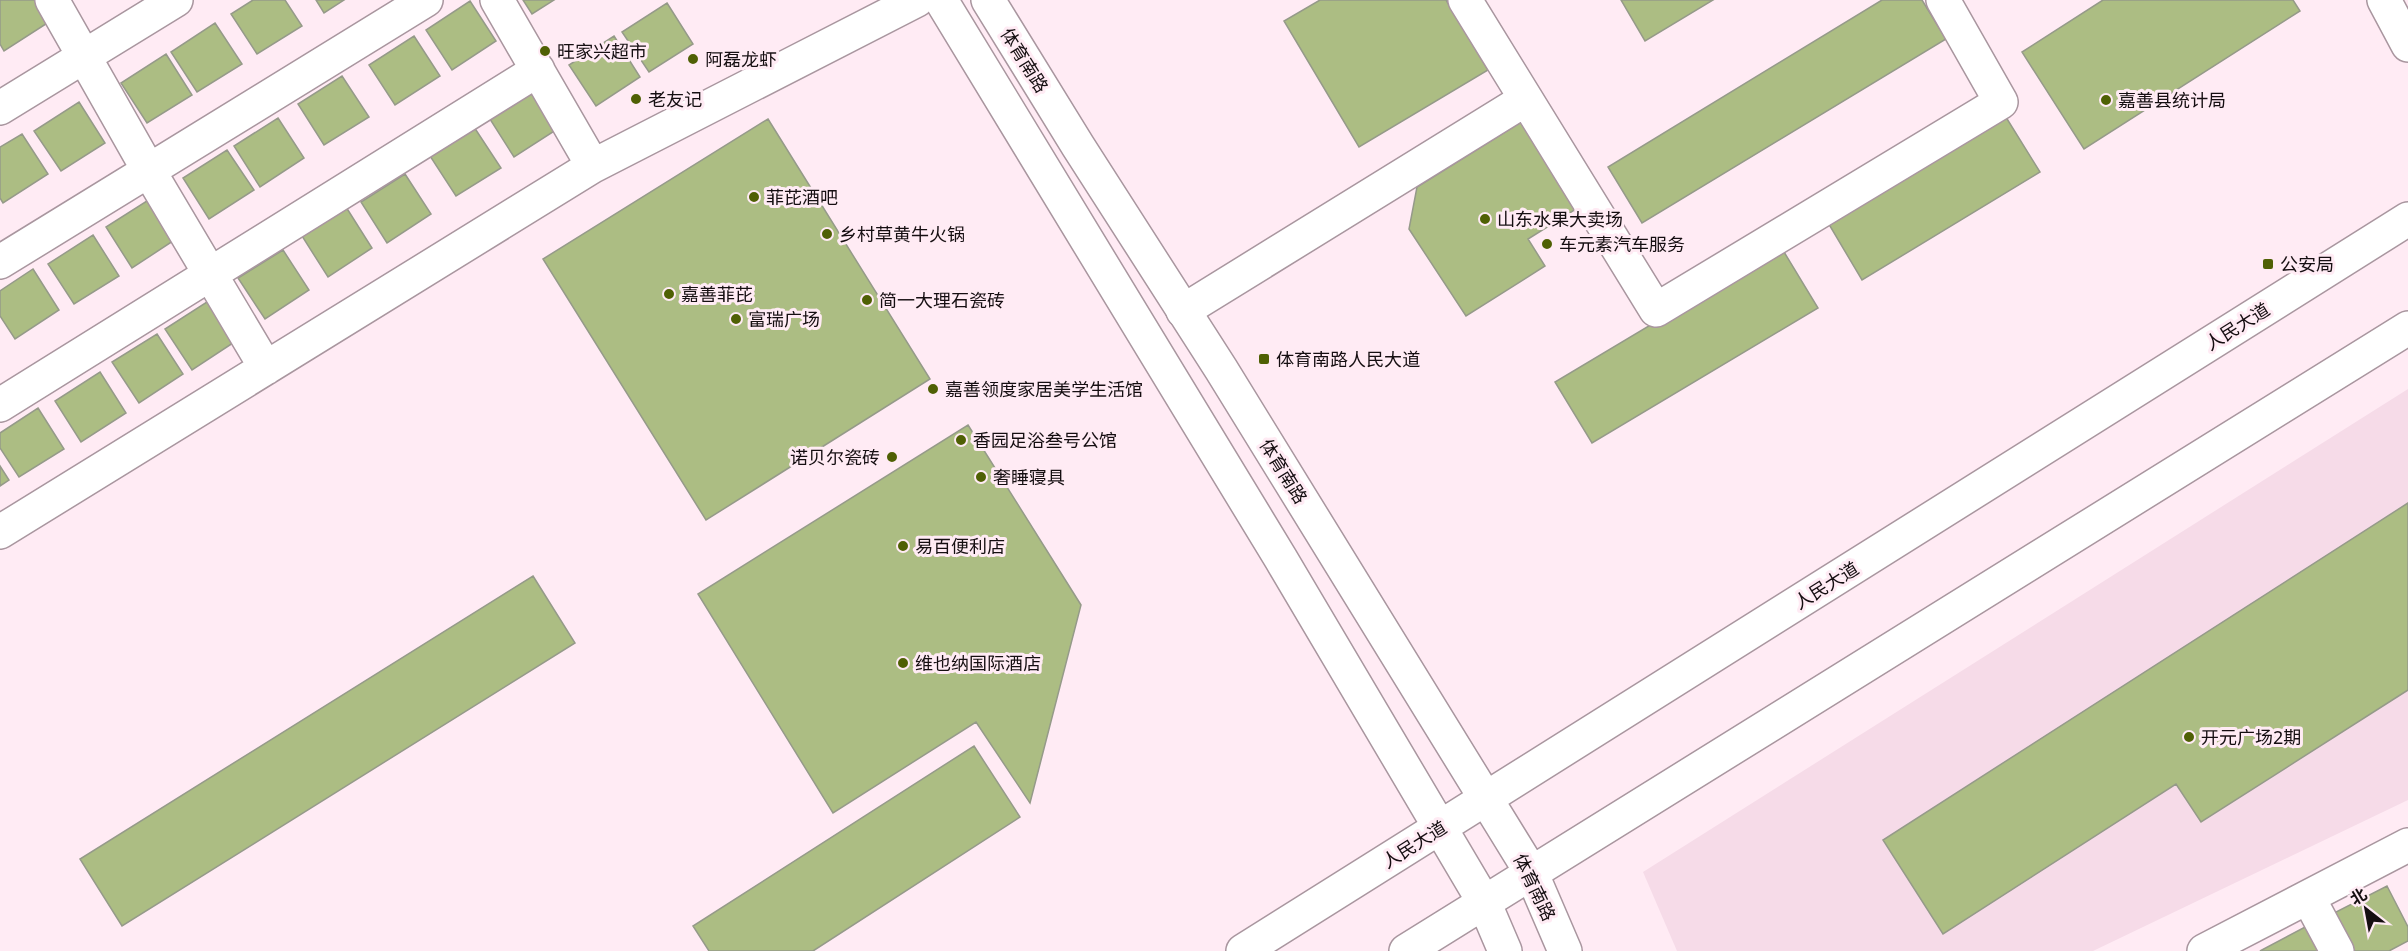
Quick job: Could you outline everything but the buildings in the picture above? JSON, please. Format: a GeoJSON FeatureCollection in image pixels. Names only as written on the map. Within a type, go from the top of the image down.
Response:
{"type":"FeatureCollection","features":[{"type":"Feature","properties":{"kind":"main road"},"geometry":{"type":"LineString","coordinates":[[52,0],[149,171],[266,368]]}},
{"type":"Feature","properties":{"kind":"main road"},"geometry":{"type":"LineString","coordinates":[[0,108],[176,0]]}},
{"type":"Feature","properties":{"kind":"main road"},"geometry":{"type":"LineString","coordinates":[[0,262],[426,0]]}},
{"type":"Feature","properties":{"kind":"main road"},"geometry":{"type":"LineString","coordinates":[[497,0],[593,166]]}},
{"type":"Feature","properties":{"kind":"main road"},"geometry":{"type":"LineString","coordinates":[[0,532],[593,166],[917,0]]}},
{"type":"Feature","properties":{"kind":"main road"},"geometry":{"type":"LineString","coordinates":[[941,0],[1281,559],[1484,902],[1505,951]]}},
{"type":"Feature","properties":{"kind":"main road","name":"体育南路"},"geometry":{"type":"LineString","coordinates":[[988,0],[1532,872],[1565,951]]}},
{"type":"Feature","properties":{"kind":"main road"},"geometry":{"type":"LineString","coordinates":[[1465,0],[1656,310],[2001,102],[1943,0]]}},
{"type":"Feature","properties":{"kind":"main road"},"geometry":{"type":"LineString","coordinates":[[2384,0],[2408,45]]}},
{"type":"Feature","properties":{"kind":"main road"},"geometry":{"type":"LineString","coordinates":[[0,405],[538,70]]}},
{"type":"Feature","properties":{"kind":"main road"},"geometry":{"type":"LineString","coordinates":[[1183,311],[1526,99]]}},
{"type":"Feature","properties":{"kind":"main road","name":"人民大道"},"geometry":{"type":"LineString","coordinates":[[1243,951],[2408,219]]}},
{"type":"Feature","properties":{"kind":"main road"},"geometry":{"type":"LineString","coordinates":[[1406,951],[2408,328]]}},
{"type":"Feature","properties":{"kind":"main road"},"geometry":{"type":"LineString","coordinates":[[2204,951],[2408,845]]}},
{"type":"Feature","properties":{"kind":"main road"},"geometry":{"type":"LineString","coordinates":[[2308,897],[2337,951]]}},
{"type":"Feature","properties":{"kind":"shaded area"},"geometry":{"type":"Polygon","coordinates":[[[2408,389],[2408,800],[2093,951],[1677,951],[1643,872],[2408,389]]]}},
{"type":"Feature","properties":{"kind":"place","name":"旺家兴超市"},"geometry":{"type":"Point","coordinates":[545,51]}},
{"type":"Feature","properties":{"kind":"place","name":"阿磊龙虾"},"geometry":{"type":"Point","coordinates":[693,59]}},
{"type":"Feature","properties":{"kind":"place","name":"老友记"},"geometry":{"type":"Point","coordinates":[636,99]}},
{"type":"Feature","properties":{"kind":"place","name":"嘉善县统计局"},"geometry":{"type":"Point","coordinates":[2106,100]}},
{"type":"Feature","properties":{"kind":"place","name":"菲芘酒吧"},"geometry":{"type":"Point","coordinates":[754,197]}},
{"type":"Feature","properties":{"kind":"place","name":"山东水果大卖场"},"geometry":{"type":"Point","coordinates":[1485,219]}},
{"type":"Feature","properties":{"kind":"place","name":"乡村草黄牛火锅"},"geometry":{"type":"Point","coordinates":[827,234]}},
{"type":"Feature","properties":{"kind":"place","name":"车元素汽车服务"},"geometry":{"type":"Point","coordinates":[1547,244]}},
{"type":"Feature","properties":{"kind":"place","name":"公安局"},"geometry":{"type":"Point","coordinates":[2268,264]}},
{"type":"Feature","properties":{"kind":"place","name":"嘉善菲芘"},"geometry":{"type":"Point","coordinates":[669,294]}},
{"type":"Feature","properties":{"kind":"place","name":"简一大理石瓷砖"},"geometry":{"type":"Point","coordinates":[867,300]}},
{"type":"Feature","properties":{"kind":"place","name":"富瑞广场"},"geometry":{"type":"Point","coordinates":[736,319]}},
{"type":"Feature","properties":{"kind":"place","name":"体育南路人民大道"},"geometry":{"type":"Point","coordinates":[1264,359]}},
{"type":"Feature","properties":{"kind":"place","name":"嘉善领度家居美学生活馆"},"geometry":{"type":"Point","coordinates":[933,389]}},
{"type":"Feature","properties":{"kind":"place","name":"香园足浴叁号公馆"},"geometry":{"type":"Point","coordinates":[961,440]}},
{"type":"Feature","properties":{"kind":"place","name":"诺贝尔瓷砖"},"geometry":{"type":"Point","coordinates":[892,457]}},
{"type":"Feature","properties":{"kind":"place","name":"奢睡寝具"},"geometry":{"type":"Point","coordinates":[981,477]}},
{"type":"Feature","properties":{"kind":"place","name":"易百便利店"},"geometry":{"type":"Point","coordinates":[903,546]}},
{"type":"Feature","properties":{"kind":"place","name":"维也纳国际酒店"},"geometry":{"type":"Point","coordinates":[903,663]}},
{"type":"Feature","properties":{"kind":"place","name":"开元广场2期"},"geometry":{"type":"Point","coordinates":[2189,737]}}]}
